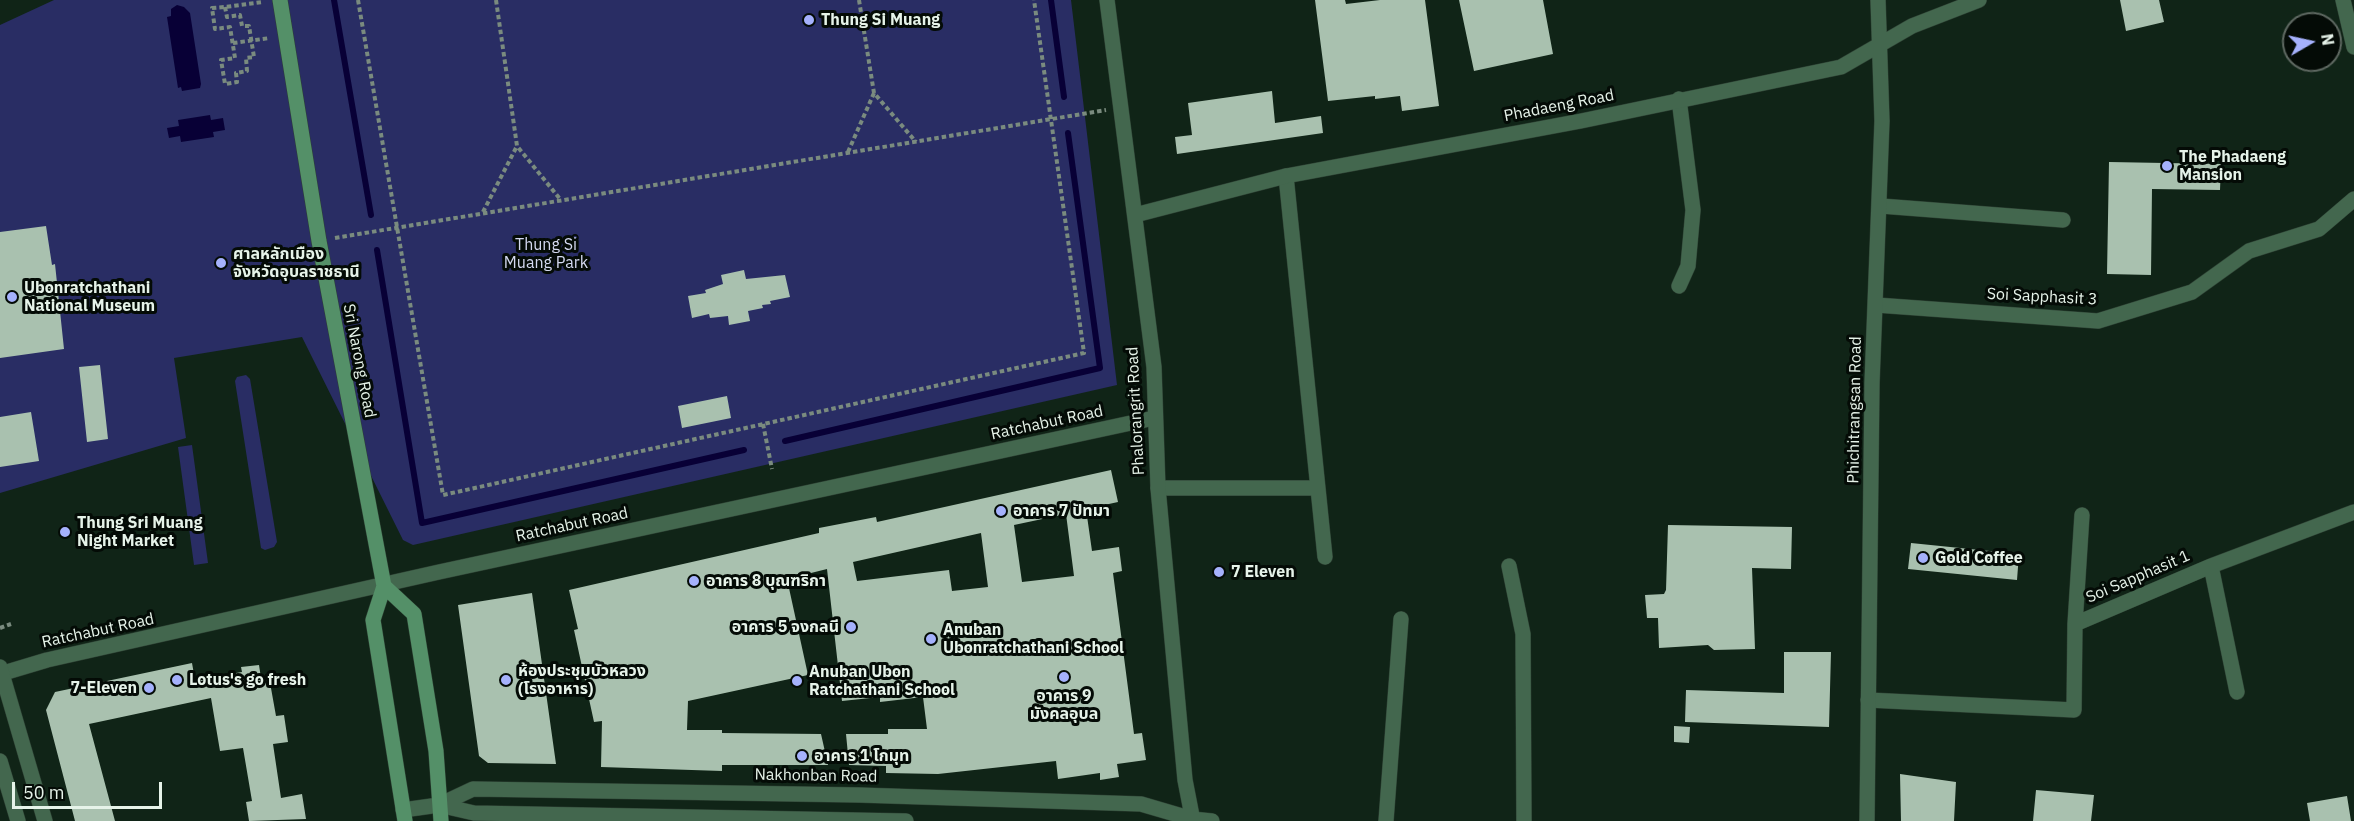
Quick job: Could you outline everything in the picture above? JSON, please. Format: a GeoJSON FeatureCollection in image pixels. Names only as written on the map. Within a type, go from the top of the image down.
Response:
{"type":"FeatureCollection","features":[{"type":"Feature","properties":{"kind":"main road","name":"Sri Narong Road"},"geometry":{"type":"LineString","coordinates":[[274,1],[384,586],[373,620],[404,815]]}},
{"type":"Feature","properties":{"kind":"main road"},"geometry":{"type":"LineString","coordinates":[[384,586],[414,614],[436,751],[440,813]]}},
{"type":"Feature","properties":{"kind":"street","name":"Phalorangrit Road"},"geometry":{"type":"LineString","coordinates":[[1107,0],[1154,367],[1158,488],[1189,820]]}},
{"type":"Feature","properties":{"kind":"street","name":"Phichitrangsan Road"},"geometry":{"type":"LineString","coordinates":[[1867,821],[1876,305],[1881,206],[1882,111],[1878,0]]}},
{"type":"Feature","properties":{"kind":"street","name":"Phadaeng Road"},"geometry":{"type":"LineString","coordinates":[[1135,215],[1287,176],[1581,121],[1841,67],[1912,26],[1979,0]]}},
{"type":"Feature","properties":{"kind":"street"},"geometry":{"type":"LineString","coordinates":[[2343,0],[2354,47]]}},
{"type":"Feature","properties":{"kind":"street"},"geometry":{"type":"LineString","coordinates":[[1678,286],[1685,277],[1688,266],[1693,210],[1679,99]]}},
{"type":"Feature","properties":{"kind":"street"},"geometry":{"type":"LineString","coordinates":[[1287,176],[1325,556]]}},
{"type":"Feature","properties":{"kind":"street","name":"Soi Sapphasit 3"},"geometry":{"type":"LineString","coordinates":[[1876,305],[2098,321],[2192,292],[2249,250],[2319,229],[2354,199]]}},
{"type":"Feature","properties":{"kind":"street"},"geometry":{"type":"LineString","coordinates":[[1881,206],[2063,220]]}},
{"type":"Feature","properties":{"kind":"street","name":"Ratchabut Road"},"geometry":{"type":"LineString","coordinates":[[1,672],[47,660],[1154,418]]}},
{"type":"Feature","properties":{"kind":"street"},"geometry":{"type":"LineString","coordinates":[[1158,488],[1318,488]]}},
{"type":"Feature","properties":{"kind":"street","name":"Soi Sapphasit 1"},"geometry":{"type":"LineString","coordinates":[[1868,700],[2074,710],[2075,624],[2211,566],[2354,512]]}},
{"type":"Feature","properties":{"kind":"street"},"geometry":{"type":"LineString","coordinates":[[2075,624],[2082,515]]}},
{"type":"Feature","properties":{"kind":"street"},"geometry":{"type":"LineString","coordinates":[[1509,566],[1523,634],[1524,821]]}},
{"type":"Feature","properties":{"kind":"street"},"geometry":{"type":"LineString","coordinates":[[2211,566],[2236,692]]}},
{"type":"Feature","properties":{"kind":"street"},"geometry":{"type":"LineString","coordinates":[[1386,821],[1401,619]]}},
{"type":"Feature","properties":{"kind":"street"},"geometry":{"type":"LineString","coordinates":[[1,672],[45,821]]}},
{"type":"Feature","properties":{"kind":"street"},"geometry":{"type":"LineString","coordinates":[[0,761],[18,821]]}},
{"type":"Feature","properties":{"kind":"street","name":"Nakhonban Road"},"geometry":{"type":"LineString","coordinates":[[440,813],[473,789],[859,795],[1141,804],[1189,820],[1212,821]]}},
{"type":"Feature","properties":{"kind":"street"},"geometry":{"type":"LineString","coordinates":[[856,819],[859,795]]}},
{"type":"Feature","properties":{"kind":"street","name":"Nakhonban Road"},"geometry":{"type":"LineString","coordinates":[[404,815],[474,813],[906,821]]}},
{"type":"Feature","properties":{"kind":"path"},"geometry":{"type":"LineString","coordinates":[[358,0],[443,495],[1084,353],[1034,0]]}},
{"type":"Feature","properties":{"kind":"path"},"geometry":{"type":"LineString","coordinates":[[496,0],[517,146],[560,199]]}},
{"type":"Feature","properties":{"kind":"path"},"geometry":{"type":"LineString","coordinates":[[859,0],[874,93],[916,142]]}},
{"type":"Feature","properties":{"kind":"path"},"geometry":{"type":"LineString","coordinates":[[225,7],[227,17],[240,15],[242,26],[249,26],[254,57],[246,58],[247,71],[236,74],[237,82],[225,84],[221,60],[235,58],[233,44],[230,27],[215,29],[212,8],[274,1]]}},
{"type":"Feature","properties":{"kind":"path"},"geometry":{"type":"LineString","coordinates":[[233,44],[257,40]]}},
{"type":"Feature","properties":{"kind":"path"},"geometry":{"type":"LineString","coordinates":[[848,152],[874,93]]}},
{"type":"Feature","properties":{"kind":"path"},"geometry":{"type":"LineString","coordinates":[[319,241],[560,199],[1051,121],[1121,107]]}},
{"type":"Feature","properties":{"kind":"path"},"geometry":{"type":"LineString","coordinates":[[483,213],[517,146]]}},
{"type":"Feature","properties":{"kind":"path"},"geometry":{"type":"LineString","coordinates":[[764,424],[772,469]]}},
{"type":"Feature","properties":{"kind":"path"},"geometry":{"type":"LineString","coordinates":[[0,628],[11,624]]}},
{"type":"Feature","properties":{"kind":"green space","name":"Thung Si Muang Park"},"geometry":{"type":"Polygon","coordinates":[[[54,0],[1071,0],[1117,385],[413,545],[403,540],[302,337],[174,358],[186,438],[0,493],[0,25],[54,0]]]}},
{"type":"Feature","properties":{"kind":"green space"},"geometry":{"type":"Polygon","coordinates":[[[246,375],[250,379],[277,542],[274,547],[265,550],[261,548],[235,381],[237,377],[246,375]]]}},
{"type":"Feature","properties":{"kind":"green space"},"geometry":{"type":"Polygon","coordinates":[[[192,445],[208,563],[194,565],[178,447],[192,445]]]}},
{"type":"Feature","properties":{"kind":"shaded area"},"geometry":{"type":"Polygon","coordinates":[[[177,5],[184,7],[190,13],[201,84],[200,88],[182,91],[181,87],[178,88],[167,17],[171,16],[171,9],[177,5]]]}},
{"type":"Feature","properties":{"kind":"shaded area"},"geometry":{"type":"Polygon","coordinates":[[[210,115],[211,120],[223,118],[225,130],[213,132],[214,137],[181,142],[180,136],[169,138],[167,128],[179,126],[178,120],[210,115]]]}},
{"type":"Feature","properties":{"kind":"building"},"geometry":{"type":"Polygon","coordinates":[[[1315,0],[1345,0],[1346,4],[1380,0],[1425,0],[1439,106],[1402,111],[1400,96],[1328,101],[1315,0]]]}},
{"type":"Feature","properties":{"kind":"building"},"geometry":{"type":"Polygon","coordinates":[[[1459,0],[1543,0],[1553,54],[1474,71],[1459,0]]]}},
{"type":"Feature","properties":{"kind":"building"},"geometry":{"type":"Polygon","coordinates":[[[2120,0],[2159,0],[2164,22],[2126,31],[2120,0]]]}},
{"type":"Feature","properties":{"kind":"building"},"geometry":{"type":"Polygon","coordinates":[[[1272,91],[1275,123],[1321,116],[1323,133],[1177,154],[1175,137],[1192,135],[1188,103],[1272,91]]]}},
{"type":"Feature","properties":{"kind":"building"},"geometry":{"type":"Polygon","coordinates":[[[2109,162],[2221,164],[2220,190],[2152,189],[2151,275],[2107,274],[2109,162]]]}},
{"type":"Feature","properties":{"kind":"building"},"geometry":{"type":"Polygon","coordinates":[[[46,226],[52,265],[55,264],[64,349],[0,358],[0,232],[46,226]]]}},
{"type":"Feature","properties":{"kind":"building"},"geometry":{"type":"Polygon","coordinates":[[[744,270],[746,279],[785,275],[790,297],[770,301],[771,304],[762,305],[763,308],[748,311],[750,321],[729,325],[728,316],[710,318],[709,314],[692,318],[688,296],[706,293],[705,290],[723,284],[721,275],[744,270]]]}},
{"type":"Feature","properties":{"kind":"building"},"geometry":{"type":"Polygon","coordinates":[[[100,365],[108,439],[87,442],[79,367],[100,365]]]}},
{"type":"Feature","properties":{"kind":"building"},"geometry":{"type":"Polygon","coordinates":[[[727,396],[731,418],[682,428],[678,406],[727,396]]]}},
{"type":"Feature","properties":{"kind":"building"},"geometry":{"type":"Polygon","coordinates":[[[31,412],[39,461],[0,467],[0,417],[31,412]]]}},
{"type":"Feature","properties":{"kind":"building","name":"Anuban Ubon Ratchathani School"},"geometry":{"type":"Polygon","coordinates":[[[1111,470],[1118,502],[1086,509],[1092,551],[1119,547],[1122,571],[1113,573],[1134,734],[1142,733],[1146,760],[1117,764],[1119,777],[1100,780],[1100,773],[1058,779],[1056,761],[938,774],[886,773],[886,766],[849,765],[846,734],[888,734],[888,729],[927,729],[923,697],[880,702],[880,697],[842,701],[827,569],[787,579],[808,675],[688,701],[687,730],[722,730],[722,733],[821,734],[828,765],[722,765],[722,771],[601,767],[602,721],[594,722],[574,630],[578,629],[569,590],[819,533],[819,528],[876,517],[877,522],[1111,470]],[[1066,514],[1014,525],[1022,582],[1074,576],[1066,514]],[[981,533],[853,562],[857,581],[949,570],[952,591],[988,587],[981,533]]]}},
{"type":"Feature","properties":{"kind":"building"},"geometry":{"type":"Polygon","coordinates":[[[1668,525],[1792,527],[1791,569],[1752,568],[1755,649],[1714,650],[1708,645],[1659,648],[1658,618],[1647,618],[1645,595],[1664,594],[1666,590],[1668,525]]]}},
{"type":"Feature","properties":{"kind":"building"},"geometry":{"type":"Polygon","coordinates":[[[1911,543],[2019,554],[2017,580],[1908,569],[1911,543]]]}},
{"type":"Feature","properties":{"kind":"building","name":"ห้องประชุมบัวหลวง (โรงอาหาร)"},"geometry":{"type":"Polygon","coordinates":[[[532,593],[556,764],[488,763],[479,756],[458,605],[532,593]]]}},
{"type":"Feature","properties":{"kind":"building"},"geometry":{"type":"Polygon","coordinates":[[[1784,652],[1831,652],[1829,727],[1685,722],[1686,690],[1784,693],[1784,652]]]}},
{"type":"Feature","properties":{"kind":"building"},"geometry":{"type":"Polygon","coordinates":[[[192,663],[195,680],[242,672],[241,667],[259,665],[261,678],[269,677],[276,716],[284,715],[288,742],[273,744],[281,798],[302,794],[306,819],[249,821],[246,802],[252,801],[243,748],[220,751],[211,698],[89,724],[115,821],[75,821],[46,710],[55,692],[192,663]]]}},
{"type":"Feature","properties":{"kind":"building"},"geometry":{"type":"Polygon","coordinates":[[[1674,726],[1690,727],[1689,743],[1674,742],[1674,726]]]}},
{"type":"Feature","properties":{"kind":"building"},"geometry":{"type":"Polygon","coordinates":[[[1900,774],[1956,782],[1954,821],[1901,821],[1900,774]]]}},
{"type":"Feature","properties":{"kind":"building"},"geometry":{"type":"Polygon","coordinates":[[[2036,790],[2094,795],[2091,821],[2033,821],[2036,790]]]}},
{"type":"Feature","properties":{"kind":"building"},"geometry":{"type":"Polygon","coordinates":[[[2347,796],[2351,821],[2310,821],[2307,803],[2347,796]]]}},
{"type":"Feature","properties":{"kind":"waterway"},"geometry":{"type":"LineString","coordinates":[[334,0],[371,215]]}},
{"type":"Feature","properties":{"kind":"waterway"},"geometry":{"type":"LineString","coordinates":[[1051,0],[1064,97]]}},
{"type":"Feature","properties":{"kind":"waterway"},"geometry":{"type":"LineString","coordinates":[[785,441],[1100,368],[1068,133]]}},
{"type":"Feature","properties":{"kind":"waterway"},"geometry":{"type":"LineString","coordinates":[[377,250],[422,523],[744,450]]}},
{"type":"Feature","properties":{"kind":"place","name":"Thung Si Muang"},"geometry":{"type":"Point","coordinates":[809,20]}},
{"type":"Feature","properties":{"kind":"place","name":"The Phadaeng Mansion"},"geometry":{"type":"Point","coordinates":[2167,166]}},
{"type":"Feature","properties":{"kind":"place","name":"ศาลหลักเมือง จังหวัดอุบลราชธานี"},"geometry":{"type":"Point","coordinates":[221,263]}},
{"type":"Feature","properties":{"kind":"place","name":"Ubonratchathani National Museum"},"geometry":{"type":"Point","coordinates":[12,297]}},
{"type":"Feature","properties":{"kind":"place","name":"อาคาร 7 ปัทมา"},"geometry":{"type":"Point","coordinates":[1001,511]}},
{"type":"Feature","properties":{"kind":"place","name":"Thung Sri Muang Night Market"},"geometry":{"type":"Point","coordinates":[65,532]}},
{"type":"Feature","properties":{"kind":"place","name":"Gold Coffee"},"geometry":{"type":"Point","coordinates":[1923,558]}},
{"type":"Feature","properties":{"kind":"place","name":"7 Eleven"},"geometry":{"type":"Point","coordinates":[1219,572]}},
{"type":"Feature","properties":{"kind":"place","name":"อาคาร 8 บุณฑริกา"},"geometry":{"type":"Point","coordinates":[694,581]}},
{"type":"Feature","properties":{"kind":"place","name":"อาคาร 5 จงกลนี"},"geometry":{"type":"Point","coordinates":[851,627]}},
{"type":"Feature","properties":{"kind":"place","name":"Anuban Ubonratchathani School"},"geometry":{"type":"Point","coordinates":[931,639]}},
{"type":"Feature","properties":{"kind":"place","name":"อาคาร 9 มังคลอุบล"},"geometry":{"type":"Point","coordinates":[1064,677]}},
{"type":"Feature","properties":{"kind":"place","name":"Lotus's go fresh"},"geometry":{"type":"Point","coordinates":[177,680]}},
{"type":"Feature","properties":{"kind":"place","name":"ห้องประชุมบัวหลวง (โรงอาหาร)"},"geometry":{"type":"Point","coordinates":[506,680]}},
{"type":"Feature","properties":{"kind":"place","name":"Anuban Ubon Ratchathani School"},"geometry":{"type":"Point","coordinates":[797,681]}},
{"type":"Feature","properties":{"kind":"place","name":"7-Eleven"},"geometry":{"type":"Point","coordinates":[149,688]}},
{"type":"Feature","properties":{"kind":"place","name":"อาคาร 1 โกมุท"},"geometry":{"type":"Point","coordinates":[802,756]}}]}
